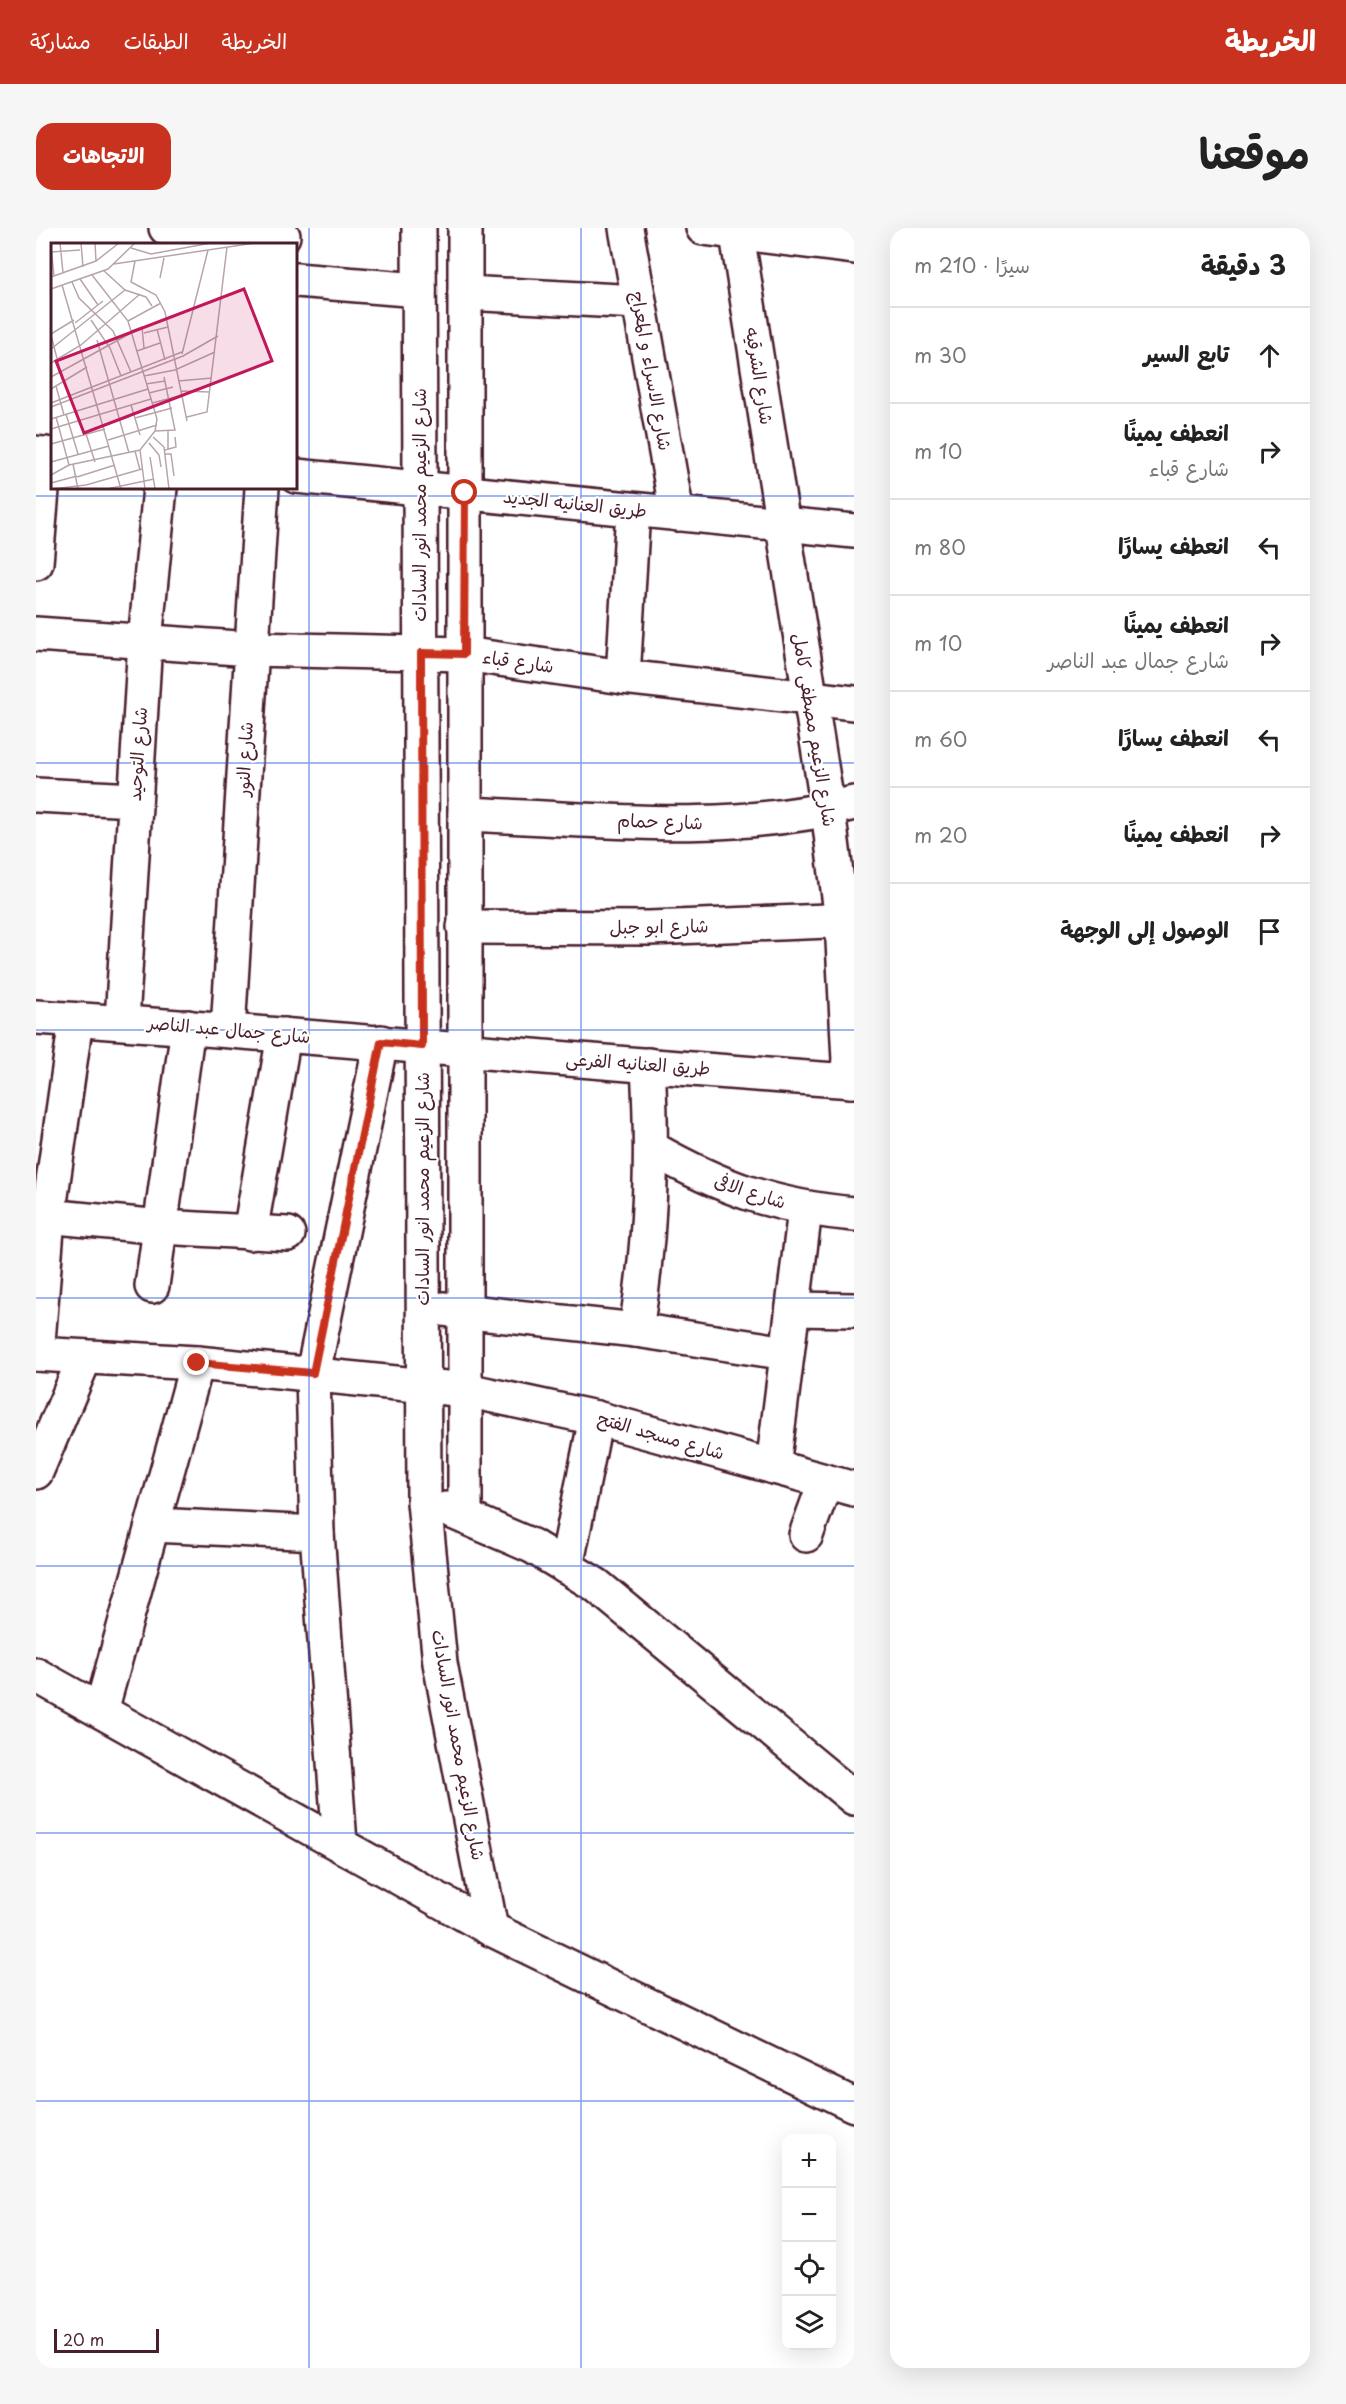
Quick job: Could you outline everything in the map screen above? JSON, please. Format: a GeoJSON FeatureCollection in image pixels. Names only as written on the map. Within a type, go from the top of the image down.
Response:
{"type":"FeatureCollection","features":[{"type":"Feature","properties":{"kind":"street","name":"شارع الزعيم محمد انور السادات"},"geometry":{"type":"LineString","coordinates":[[419,228],[424,1502],[440,1663],[491,1929]]}},
{"type":"Feature","properties":{"kind":"street"},"geometry":{"type":"LineString","coordinates":[[465,228],[465,1516]]}},
{"type":"Feature","properties":{"kind":"street","name":"شارع الاسراء و المعراج"},"geometry":{"type":"LineString","coordinates":[[626,228],[677,514]]}},
{"type":"Feature","properties":{"kind":"street"},"geometry":{"type":"LineString","coordinates":[[703,228],[854,247]]}},
{"type":"Feature","properties":{"kind":"street","name":"شارع الشرقيه"},"geometry":{"type":"LineString","coordinates":[[736,231],[782,524]]}},
{"type":"Feature","properties":{"kind":"street"},"geometry":{"type":"LineString","coordinates":[[175,232],[283,236]]}},
{"type":"Feature","properties":{"kind":"street"},"geometry":{"type":"LineString","coordinates":[[297,280],[419,290]]}},
{"type":"Feature","properties":{"kind":"street"},"geometry":{"type":"LineString","coordinates":[[465,293],[639,302]]}},
{"type":"Feature","properties":{"kind":"street"},"geometry":{"type":"LineString","coordinates":[[36,563],[44,454]]}},
{"type":"Feature","properties":{"kind":"street","name":"طريق العنانيه الجديد"},"geometry":{"type":"LineString","coordinates":[[297,476],[854,531]]}},
{"type":"Feature","properties":{"kind":"street","name":"شارع التوحيد"},"geometry":{"type":"LineString","coordinates":[[122,1021],[145,642],[160,489]]}},
{"type":"Feature","properties":{"kind":"street","name":"شارع النور"},"geometry":{"type":"LineString","coordinates":[[228,1030],[262,489]]}},
{"type":"Feature","properties":{"kind":"street"},"geometry":{"type":"LineString","coordinates":[[623,677],[633,510]]}},
{"type":"Feature","properties":{"kind":"street","name":"شارع الزعيم مصطفى كامل"},"geometry":{"type":"LineString","coordinates":[[782,524],[810,698],[841,807],[848,920],[852,1081]]}},
{"type":"Feature","properties":{"kind":"street","name":"شارع قباء"},"geometry":{"type":"LineString","coordinates":[[36,634],[252,649],[464,654],[623,677],[854,703]]}},
{"type":"Feature","properties":{"kind":"street"},"geometry":{"type":"LineString","coordinates":[[36,795],[135,800]]}},
{"type":"Feature","properties":{"kind":"street","name":"شارع حمام"},"geometry":{"type":"LineString","coordinates":[[465,814],[699,824],[741,823],[841,807]]}},
{"type":"Feature","properties":{"kind":"street","name":"شارع ابو جبل"},"geometry":{"type":"LineString","coordinates":[[464,927],[649,928],[848,920]]}},
{"type":"Feature","properties":{"kind":"street","name":"شارع جمال عبد الناصر"},"geometry":{"type":"LineString","coordinates":[[36,1017],[122,1021],[422,1046]]}},
{"type":"Feature","properties":{"kind":"street"},"geometry":{"type":"LineString","coordinates":[[37,1354],[42,1216],[76,1020]]}},
{"type":"Feature","properties":{"kind":"street"},"geometry":{"type":"LineString","coordinates":[[152,1286],[188,1027]]}},
{"type":"Feature","properties":{"kind":"street"},"geometry":{"type":"LineString","coordinates":[[250,1233],[284,1035]]}},
{"type":"Feature","properties":{"kind":"street"},"geometry":{"type":"LineString","coordinates":[[340,1843],[317,1533],[313,1373],[381,1042]]}},
{"type":"Feature","properties":{"kind":"street","name":"طريق العنانيه الفرعى"},"geometry":{"type":"LineString","coordinates":[[422,1046],[852,1081]]}},
{"type":"Feature","properties":{"kind":"street"},"geometry":{"type":"LineString","coordinates":[[636,1330],[645,1270],[653,1149],[648,1065]]}},
{"type":"Feature","properties":{"kind":"street","name":"شارع الافى"},"geometry":{"type":"LineString","coordinates":[[653,1149],[700,1176],[752,1196],[805,1210],[854,1214]]}},
{"type":"Feature","properties":{"kind":"street"},"geometry":{"type":"LineString","coordinates":[[773,1467],[805,1210]]}},
{"type":"Feature","properties":{"kind":"street"},"geometry":{"type":"LineString","coordinates":[[42,1216],[161,1227],[288,1234]]}},
{"type":"Feature","properties":{"kind":"street"},"geometry":{"type":"LineString","coordinates":[[423,1306],[636,1330],[787,1353]]}},
{"type":"Feature","properties":{"kind":"street"},"geometry":{"type":"LineString","coordinates":[[793,1309],[854,1310]]}},
{"type":"Feature","properties":{"kind":"street","name":"شارع مسجد الفتح"},"geometry":{"type":"LineString","coordinates":[[37,1354],[197,1363],[466,1390],[596,1418],[840,1486]]}},
{"type":"Feature","properties":{"kind":"street"},"geometry":{"type":"LineString","coordinates":[[36,1472],[85,1357]]}},
{"type":"Feature","properties":{"kind":"street"},"geometry":{"type":"LineString","coordinates":[[101,1711],[197,1363]]}},
{"type":"Feature","properties":{"kind":"street"},"geometry":{"type":"LineString","coordinates":[[566,1567],[596,1418]]}},
{"type":"Feature","properties":{"kind":"street"},"geometry":{"type":"LineString","coordinates":[[806,1535],[840,1486]]}},
{"type":"Feature","properties":{"kind":"street"},"geometry":{"type":"LineString","coordinates":[[424,1502],[465,1516],[532,1546],[596,1585],[854,1798]]}},
{"type":"Feature","properties":{"kind":"street"},"geometry":{"type":"LineString","coordinates":[[153,1525],[317,1533]]}},
{"type":"Feature","properties":{"kind":"street"},"geometry":{"type":"LineString","coordinates":[[36,1675],[491,1929],[854,2105]]}},
{"type":"Feature","properties":{"kind":"route"},"geometry":{"type":"LineString","coordinates":[[197,1363],[313,1373],[381,1042],[422,1046],[421,653],[464,654],[465,493]]}}]}
